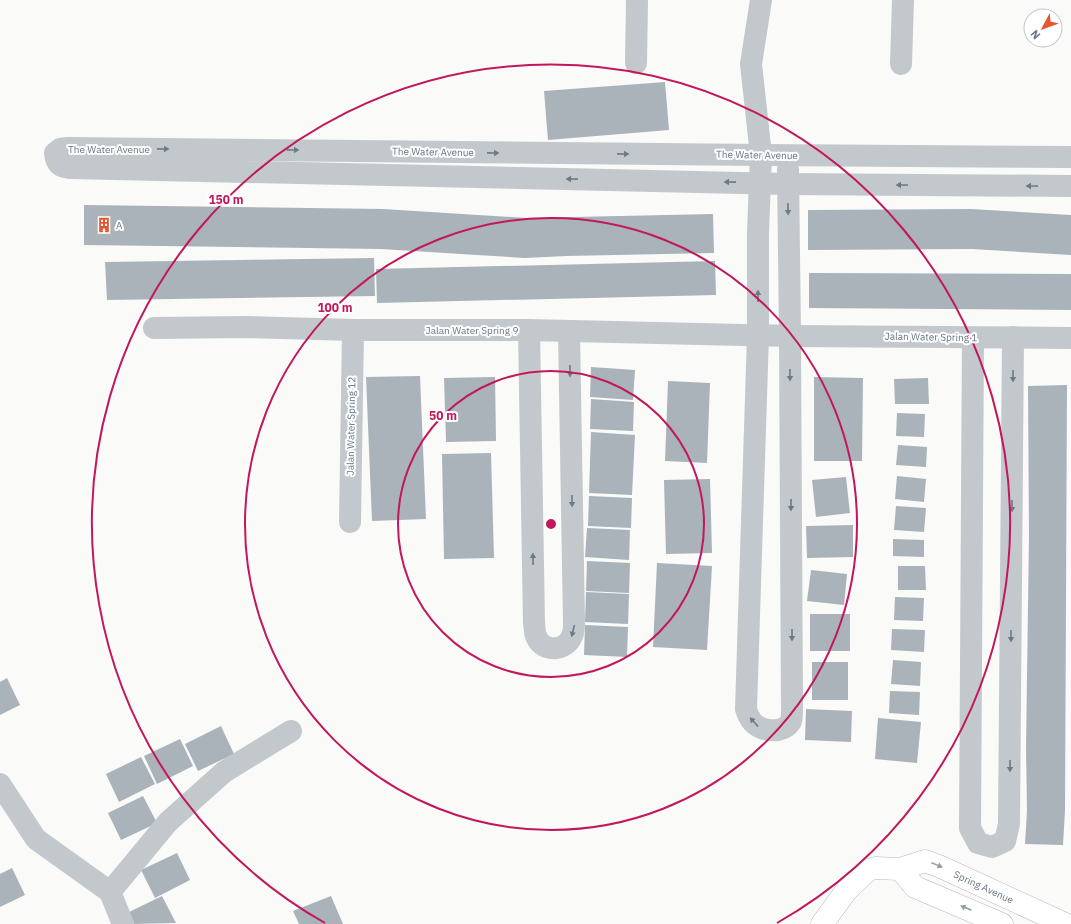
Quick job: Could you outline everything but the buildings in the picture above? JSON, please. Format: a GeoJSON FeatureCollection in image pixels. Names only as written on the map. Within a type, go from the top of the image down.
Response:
{"type":"FeatureCollection","features":[{"type":"Feature","properties":{"kind":"street"},"geometry":{"type":"LineString","coordinates":[[636,63],[637,0]]}},
{"type":"Feature","properties":{"kind":"street"},"geometry":{"type":"LineString","coordinates":[[761,0],[752,64],[761,156],[758,335],[746,709],[751,721],[760,728],[772,731],[786,727],[792,720],[788,156]]}},
{"type":"Feature","properties":{"kind":"street"},"geometry":{"type":"LineString","coordinates":[[901,64],[903,0]]}},
{"type":"Feature","properties":{"kind":"street","name":"The Water Avenue"},"geometry":{"type":"LineString","coordinates":[[1071,157],[761,156],[76,148],[60,149],[55,153],[56,161],[61,167],[70,168],[788,184],[1071,186]]}},
{"type":"Feature","properties":{"kind":"street","name":"Jalan Water Spring 9"},"geometry":{"type":"LineString","coordinates":[[154,328],[245,327],[353,330],[529,330],[790,336]]}},
{"type":"Feature","properties":{"kind":"street","name":"Jalan Water Spring 12"},"geometry":{"type":"LineString","coordinates":[[350,522],[353,330]]}},
{"type":"Feature","properties":{"kind":"street"},"geometry":{"type":"LineString","coordinates":[[529,330],[534,622],[536,637],[542,645],[552,649],[560,648],[567,643],[572,636],[574,623],[569,332]]}},
{"type":"Feature","properties":{"kind":"street","name":"Jalan Water Spring 1"},"geometry":{"type":"LineString","coordinates":[[790,336],[1071,338]]}},
{"type":"Feature","properties":{"kind":"street"},"geometry":{"type":"LineString","coordinates":[[973,338],[970,828],[978,843],[992,847],[1005,841],[1010,824],[1013,337]]}},
{"type":"Feature","properties":{"kind":"street"},"geometry":{"type":"LineString","coordinates":[[110,892],[168,822],[224,772],[291,731]]}},
{"type":"Feature","properties":{"kind":"street"},"geometry":{"type":"LineString","coordinates":[[0,784],[36,839],[110,892],[123,924]]}},
{"type":"Feature","properties":{"kind":"street","name":"Spring Avenue"},"geometry":{"type":"LineString","coordinates":[[822,924],[846,891],[868,870],[879,867],[900,869],[925,861],[1065,924]]}},
{"type":"Feature","properties":{"kind":"street"},"geometry":{"type":"LineString","coordinates":[[900,869],[915,887],[1002,924]]}},
{"type":"Feature","properties":{"kind":"place","name":"A"},"geometry":{"type":"Point","coordinates":[104,225]}}]}
